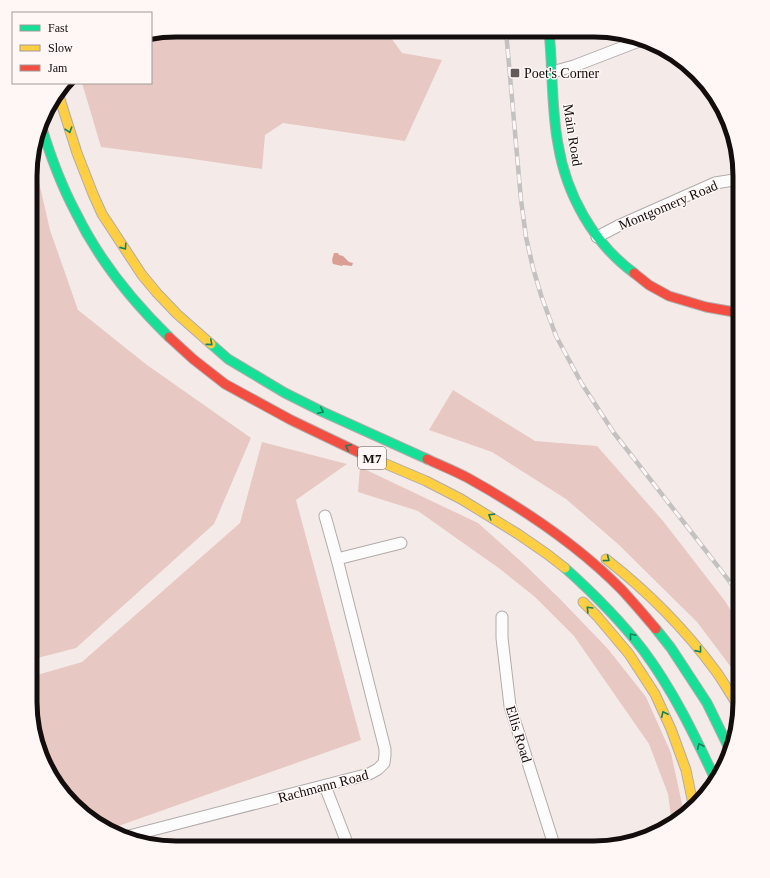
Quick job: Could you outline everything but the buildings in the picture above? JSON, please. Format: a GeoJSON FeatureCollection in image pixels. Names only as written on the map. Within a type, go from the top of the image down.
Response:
{"type":"FeatureCollection","features":[{"type":"Feature","properties":{"kind":"main road","name":"Main Road"},"geometry":{"type":"LineString","coordinates":[[550,37],[556,133],[561,161],[571,191],[581,212],[597,237],[610,252],[643,281],[671,296],[700,305],[733,312]]}},
{"type":"Feature","properties":{"kind":"main road","name":"M7"},"geometry":{"type":"LineString","coordinates":[[60,99],[77,153],[102,214],[142,274],[177,314],[228,358],[285,394],[467,478],[520,509],[587,558],[622,590],[671,648],[707,702],[727,743]]}},
{"type":"Feature","properties":{"kind":"main road","name":"M7"},"geometry":{"type":"LineString","coordinates":[[43,133],[58,175],[69,200],[100,254],[126,290],[156,324],[181,349],[203,368],[228,386],[283,416],[352,449],[438,487],[512,529],[553,558],[583,584],[613,614],[647,654],[673,695],[698,742],[712,774]]}},
{"type":"Feature","properties":{"kind":"main road"},"geometry":{"type":"LineString","coordinates":[[402,447],[454,462],[490,481],[558,524]]}},
{"type":"Feature","properties":{"kind":"main road"},"geometry":{"type":"LineString","coordinates":[[512,529],[536,556]]}},
{"type":"Feature","properties":{"kind":"main road"},"geometry":{"type":"LineString","coordinates":[[600,554],[654,600],[683,631],[715,670],[733,697]]}},
{"type":"Feature","properties":{"kind":"main road"},"geometry":{"type":"LineString","coordinates":[[577,596],[597,616],[629,654],[655,694],[671,729],[686,770],[692,800]]}},
{"type":"Feature","properties":{"kind":"street"},"geometry":{"type":"LineString","coordinates":[[552,72],[574,66],[631,42]]}},
{"type":"Feature","properties":{"kind":"street","name":"Montgomery Road"},"geometry":{"type":"LineString","coordinates":[[597,237],[618,226],[715,183],[733,180]]}},
{"type":"Feature","properties":{"kind":"street","name":"Rachmann Road"},"geometry":{"type":"LineString","coordinates":[[134,835],[372,773],[384,763],[385,749],[382,733],[363,666],[325,516]]}},
{"type":"Feature","properties":{"kind":"street"},"geometry":{"type":"LineString","coordinates":[[337,560],[401,543]]}},
{"type":"Feature","properties":{"kind":"street","name":"Ellis Road"},"geometry":{"type":"LineString","coordinates":[[502,617],[502,638],[510,706],[553,841]]}},
{"type":"Feature","properties":{"kind":"street"},"geometry":{"type":"LineString","coordinates":[[325,786],[346,841]]}},
{"type":"Feature","properties":{"kind":"shaded area"},"geometry":{"type":"Polygon","coordinates":[[[176,37],[390,37],[402,53],[442,60],[405,141],[283,123],[265,135],[262,169],[101,147],[82,84],[152,84],[152,39],[176,37]]]}},
{"type":"Feature","properties":{"kind":"shaded area"},"geometry":{"type":"Polygon","coordinates":[[[37,174],[50,230],[78,310],[147,365],[251,438],[214,524],[76,648],[37,658],[37,174]]]}},
{"type":"Feature","properties":{"kind":"shaded area"},"geometry":{"type":"Polygon","coordinates":[[[334,253],[338,253],[349,262],[353,263],[352,266],[333,264],[332,260],[334,253]]]}},
{"type":"Feature","properties":{"kind":"shaded area"},"geometry":{"type":"Polygon","coordinates":[[[453,390],[535,441],[597,446],[663,521],[725,601],[733,614],[733,670],[697,622],[618,544],[566,499],[492,452],[429,430],[453,390]]]}},
{"type":"Feature","properties":{"kind":"shaded area"},"geometry":{"type":"Polygon","coordinates":[[[262,442],[347,464],[296,500],[361,740],[116,827],[91,812],[78,800],[60,779],[51,763],[44,747],[37,711],[37,675],[82,662],[240,523],[262,442]]]}},
{"type":"Feature","properties":{"kind":"shaded area"},"geometry":{"type":"Polygon","coordinates":[[[360,467],[478,523],[561,600],[608,649],[646,697],[671,753],[683,808],[671,818],[668,794],[649,744],[574,636],[535,597],[500,569],[418,511],[358,492],[360,467]]]}},
{"type":"Feature","properties":{"kind":"railway"},"geometry":{"type":"LineString","coordinates":[[507,37],[521,200],[526,237],[541,295],[556,336],[582,384],[614,433],[733,586]]}},
{"type":"Feature","properties":{"kind":"traffic: fast"},"geometry":{"type":"LineString","coordinates":[[549,37],[556,130],[567,181],[575,199],[594,232],[619,261],[634,273]]}},
{"type":"Feature","properties":{"kind":"traffic: fast"},"geometry":{"type":"LineString","coordinates":[[44,133],[65,192],[95,247],[129,294],[169,337]]}},
{"type":"Feature","properties":{"kind":"traffic: fast"},"geometry":{"type":"LineString","coordinates":[[211,344],[228,359],[285,393],[323,412],[427,459]]}},
{"type":"Feature","properties":{"kind":"traffic: fast"},"geometry":{"type":"LineString","coordinates":[[565,568],[616,617],[654,665],[683,714],[713,774]]}},
{"type":"Feature","properties":{"kind":"traffic: fast"},"geometry":{"type":"LineString","coordinates":[[656,629],[671,648],[707,703],[727,743]]}},
{"type":"Feature","properties":{"kind":"traffic: slow"},"geometry":{"type":"LineString","coordinates":[[60,99],[77,153],[102,214],[142,275],[157,293],[177,314],[211,344]]}},
{"type":"Feature","properties":{"kind":"traffic: slow"},"geometry":{"type":"LineString","coordinates":[[360,453],[426,481],[461,499],[518,534],[565,568]]}},
{"type":"Feature","properties":{"kind":"traffic: slow"},"geometry":{"type":"LineString","coordinates":[[606,559],[650,597],[691,639],[715,670],[733,697]]}},
{"type":"Feature","properties":{"kind":"traffic: slow"},"geometry":{"type":"LineString","coordinates":[[583,602],[597,616],[629,654],[655,694],[671,729],[686,770],[692,800]]}},
{"type":"Feature","properties":{"kind":"traffic: jam"},"geometry":{"type":"LineString","coordinates":[[634,273],[649,285],[669,296],[706,307],[733,312]]}},
{"type":"Feature","properties":{"kind":"traffic: jam"},"geometry":{"type":"LineString","coordinates":[[169,337],[193,359],[225,384],[291,420],[360,453]]}},
{"type":"Feature","properties":{"kind":"traffic: jam"},"geometry":{"type":"LineString","coordinates":[[427,459],[463,475],[509,502],[569,543],[622,590],[656,629]]}},
{"type":"Feature","properties":{"kind":"place","name":"Poet's Corner"},"geometry":{"type":"Point","coordinates":[515,73]}}]}
